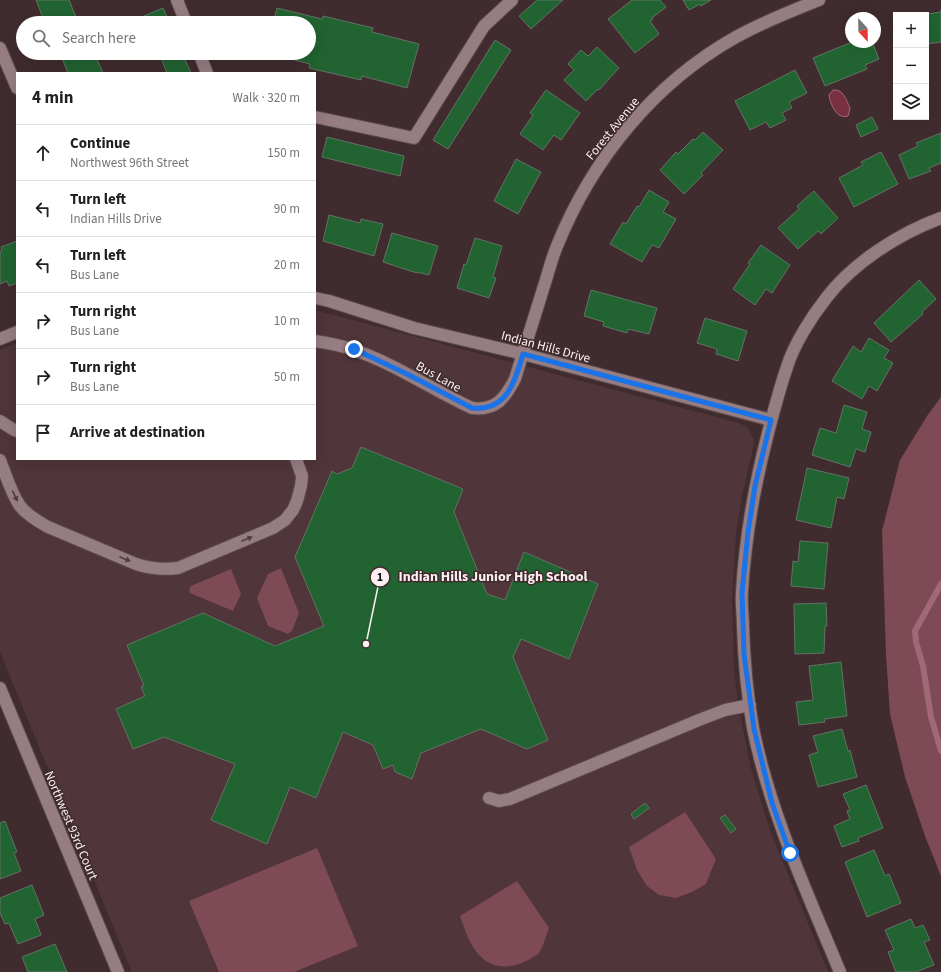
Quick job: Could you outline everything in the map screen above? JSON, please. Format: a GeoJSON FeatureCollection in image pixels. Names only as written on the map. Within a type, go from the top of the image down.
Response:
{"type":"FeatureCollection","features":[{"type":"Feature","properties":{"kind":"street"},"geometry":{"type":"LineString","coordinates":[[177,0],[183,16]]}},
{"type":"Feature","properties":{"kind":"street"},"geometry":{"type":"LineString","coordinates":[[316,117],[414,138],[484,26],[512,0]]}},
{"type":"Feature","properties":{"kind":"street","name":"Forest Avenue"},"geometry":{"type":"LineString","coordinates":[[523,354],[556,246],[585,186],[609,150],[636,117],[672,83],[700,61],[736,37],[774,18],[819,0]]}},
{"type":"Feature","properties":{"kind":"street"},"geometry":{"type":"LineString","coordinates":[[0,48],[16,86]]}},
{"type":"Feature","properties":{"kind":"street"},"geometry":{"type":"LineString","coordinates":[[202,60],[207,72]]}},
{"type":"Feature","properties":{"kind":"street"},"geometry":{"type":"LineString","coordinates":[[840,972],[790,853],[772,803],[754,729],[744,654],[742,593],[748,532],[755,486],[771,420],[787,366],[798,342],[827,297],[845,277],[885,245],[925,224],[941,218]]}},
{"type":"Feature","properties":{"kind":"street","name":"Indian Hills Drive"},"geometry":{"type":"LineString","coordinates":[[316,298],[414,328],[523,354],[771,420]]}},
{"type":"Feature","properties":{"kind":"street"},"geometry":{"type":"LineString","coordinates":[[0,339],[16,332]]}},
{"type":"Feature","properties":{"kind":"street","name":"Bus Lane"},"geometry":{"type":"LineString","coordinates":[[316,341],[354,349],[409,375],[461,404],[483,410],[505,397],[515,379],[523,354]]}},
{"type":"Feature","properties":{"kind":"street"},"geometry":{"type":"LineString","coordinates":[[0,421],[16,431]]}},
{"type":"Feature","properties":{"kind":"street"},"geometry":{"type":"LineString","coordinates":[[0,460],[21,508],[38,521],[48,527],[136,564],[150,569],[164,570],[178,568],[273,528],[285,520],[293,510],[301,486],[302,476],[296,460]]}},
{"type":"Feature","properties":{"kind":"street","name":"Northwest 93rd Court"},"geometry":{"type":"LineString","coordinates":[[0,688],[118,972]]}},
{"type":"Feature","properties":{"kind":"street"},"geometry":{"type":"LineString","coordinates":[[489,798],[499,801],[510,799],[699,720],[725,710],[750,705]]}},
{"type":"Feature","properties":{"kind":"shaded area"},"geometry":{"type":"Polygon","coordinates":[[[833,90],[840,91],[844,96],[850,108],[848,116],[841,116],[833,107],[829,95],[833,90]]]}},
{"type":"Feature","properties":{"kind":"shaded area"},"geometry":{"type":"Polygon","coordinates":[[[316,310],[739,423],[748,428],[754,443],[741,500],[736,534],[732,601],[734,670],[738,704],[751,769],[770,830],[828,972],[132,972],[0,652],[0,350],[16,343],[16,460],[316,460],[316,310]]]}},
{"type":"Feature","properties":{"kind":"shaded area"},"geometry":{"type":"Polygon","coordinates":[[[941,397],[941,876],[925,836],[905,777],[890,714],[886,655],[882,531],[900,460],[927,416],[941,397]]]}},
{"type":"Feature","properties":{"kind":"shaded area"},"geometry":{"type":"Polygon","coordinates":[[[281,568],[299,613],[292,631],[288,634],[268,626],[257,598],[268,574],[281,568]]]}},
{"type":"Feature","properties":{"kind":"shaded area"},"geometry":{"type":"Polygon","coordinates":[[[231,569],[241,594],[233,611],[190,593],[189,589],[191,586],[231,569]]]}},
{"type":"Feature","properties":{"kind":"shaded area"},"geometry":{"type":"Polygon","coordinates":[[[685,812],[716,859],[706,884],[692,892],[676,898],[659,895],[647,886],[637,870],[629,847],[685,812]]]}},
{"type":"Feature","properties":{"kind":"shaded area"},"geometry":{"type":"Polygon","coordinates":[[[317,848],[358,946],[294,972],[219,972],[189,901],[317,848]]]}},
{"type":"Feature","properties":{"kind":"shaded area"},"geometry":{"type":"Polygon","coordinates":[[[517,881],[549,928],[543,945],[537,955],[517,965],[497,965],[490,963],[479,955],[468,937],[460,916],[517,881]]]}},
{"type":"Feature","properties":{"kind":"building"},"geometry":{"type":"Polygon","coordinates":[[[36,0],[69,0],[76,16],[42,16],[36,0]]]}},
{"type":"Feature","properties":{"kind":"building"},"geometry":{"type":"Polygon","coordinates":[[[537,0],[563,0],[531,29],[519,16],[537,0]]]}},
{"type":"Feature","properties":{"kind":"building"},"geometry":{"type":"Polygon","coordinates":[[[632,0],[660,0],[666,7],[650,21],[659,34],[635,53],[608,19],[632,0]]]}},
{"type":"Feature","properties":{"kind":"building"},"geometry":{"type":"Polygon","coordinates":[[[683,0],[711,0],[701,6],[700,4],[689,10],[683,0]]]}},
{"type":"Feature","properties":{"kind":"building"},"geometry":{"type":"Polygon","coordinates":[[[163,8],[167,16],[144,16],[163,8]]]}},
{"type":"Feature","properties":{"kind":"building"},"geometry":{"type":"Polygon","coordinates":[[[277,8],[310,16],[275,16],[277,8]]]}},
{"type":"Feature","properties":{"kind":"building"},"geometry":{"type":"Polygon","coordinates":[[[941,12],[941,42],[929,44],[929,14],[941,12]]]}},
{"type":"Feature","properties":{"kind":"building"},"geometry":{"type":"Polygon","coordinates":[[[323,16],[373,28],[372,32],[419,44],[407,88],[362,76],[361,80],[309,68],[310,64],[295,60],[316,60],[316,18],[322,19],[323,16]]]}},
{"type":"Feature","properties":{"kind":"building"},"geometry":{"type":"Polygon","coordinates":[[[495,40],[511,50],[448,149],[433,140],[495,40]]]}},
{"type":"Feature","properties":{"kind":"building"},"geometry":{"type":"Polygon","coordinates":[[[845,45],[845,48],[874,48],[879,59],[865,65],[867,69],[825,86],[813,58],[845,45]]]}},
{"type":"Feature","properties":{"kind":"building"},"geometry":{"type":"Polygon","coordinates":[[[597,47],[619,68],[599,90],[598,89],[586,101],[564,80],[574,70],[568,64],[581,50],[588,56],[597,47]]]}},
{"type":"Feature","properties":{"kind":"building"},"geometry":{"type":"Polygon","coordinates":[[[63,60],[97,60],[103,72],[68,72],[63,60]]]}},
{"type":"Feature","properties":{"kind":"building"},"geometry":{"type":"Polygon","coordinates":[[[162,60],[185,60],[191,72],[167,72],[162,60]]]}},
{"type":"Feature","properties":{"kind":"building"},"geometry":{"type":"Polygon","coordinates":[[[795,70],[807,93],[789,102],[792,108],[782,113],[786,120],[770,128],[766,122],[750,130],[735,101],[795,70]]]}},
{"type":"Feature","properties":{"kind":"building"},"geometry":{"type":"Polygon","coordinates":[[[546,90],[580,113],[561,140],[554,135],[543,150],[520,134],[533,115],[530,113],[546,90]]]}},
{"type":"Feature","properties":{"kind":"building"},"geometry":{"type":"Polygon","coordinates":[[[872,117],[878,129],[861,137],[856,125],[872,117]]]}},
{"type":"Feature","properties":{"kind":"building"},"geometry":{"type":"Polygon","coordinates":[[[703,132],[723,150],[701,173],[703,175],[684,194],[660,170],[676,152],[678,154],[693,139],[695,140],[703,132]]]}},
{"type":"Feature","properties":{"kind":"building"},"geometry":{"type":"Polygon","coordinates":[[[941,133],[941,163],[929,168],[931,171],[909,179],[899,155],[918,146],[916,143],[941,133]]]}},
{"type":"Feature","properties":{"kind":"building"},"geometry":{"type":"Polygon","coordinates":[[[327,137],[404,156],[400,176],[322,157],[327,137]]]}},
{"type":"Feature","properties":{"kind":"building"},"geometry":{"type":"Polygon","coordinates":[[[881,152],[898,184],[854,207],[839,178],[863,165],[861,162],[881,152]]]}},
{"type":"Feature","properties":{"kind":"building"},"geometry":{"type":"Polygon","coordinates":[[[516,159],[541,172],[518,214],[494,201],[516,159]]]}},
{"type":"Feature","properties":{"kind":"building"},"geometry":{"type":"Polygon","coordinates":[[[649,190],[669,202],[663,212],[676,219],[659,248],[652,245],[642,262],[610,244],[623,222],[626,224],[637,206],[639,207],[649,190]]]}},
{"type":"Feature","properties":{"kind":"building"},"geometry":{"type":"Polygon","coordinates":[[[814,191],[838,218],[821,234],[818,231],[798,249],[778,228],[799,209],[797,206],[814,191]]]}},
{"type":"Feature","properties":{"kind":"building"},"geometry":{"type":"Polygon","coordinates":[[[329,215],[360,223],[361,219],[383,224],[374,256],[323,241],[329,215]]]}},
{"type":"Feature","properties":{"kind":"building"},"geometry":{"type":"Polygon","coordinates":[[[392,233],[438,246],[429,275],[417,273],[383,262],[392,233]]]}},
{"type":"Feature","properties":{"kind":"building"},"geometry":{"type":"Polygon","coordinates":[[[475,238],[502,246],[493,277],[496,278],[489,298],[457,288],[464,264],[466,265],[475,238]]]}},
{"type":"Feature","properties":{"kind":"building"},"geometry":{"type":"Polygon","coordinates":[[[16,241],[16,283],[9,286],[7,281],[0,284],[1,247],[16,241]]]}},
{"type":"Feature","properties":{"kind":"building"},"geometry":{"type":"Polygon","coordinates":[[[761,245],[790,265],[772,293],[766,289],[755,305],[733,289],[750,264],[748,263],[761,245]]]}},
{"type":"Feature","properties":{"kind":"building"},"geometry":{"type":"Polygon","coordinates":[[[919,280],[936,299],[922,312],[923,314],[891,342],[874,323],[919,280]]]}},
{"type":"Feature","properties":{"kind":"building"},"geometry":{"type":"Polygon","coordinates":[[[591,290],[657,308],[649,334],[628,329],[627,333],[603,326],[604,322],[584,316],[591,290]]]}},
{"type":"Feature","properties":{"kind":"building"},"geometry":{"type":"Polygon","coordinates":[[[705,318],[747,331],[738,361],[716,354],[717,349],[697,343],[705,318]]]}},
{"type":"Feature","properties":{"kind":"building"},"geometry":{"type":"Polygon","coordinates":[[[869,338],[889,350],[884,358],[893,363],[877,391],[869,386],[862,399],[832,381],[853,346],[861,352],[869,338]]]}},
{"type":"Feature","properties":{"kind":"building"},"geometry":{"type":"Polygon","coordinates":[[[844,405],[867,412],[862,429],[871,432],[865,452],[856,449],[850,467],[812,455],[820,428],[836,433],[844,405]]]}},
{"type":"Feature","properties":{"kind":"building"},"geometry":{"type":"Polygon","coordinates":[[[361,447],[463,489],[454,512],[487,594],[505,600],[524,552],[598,584],[569,659],[521,639],[513,657],[548,740],[527,749],[481,729],[421,753],[412,779],[395,772],[393,765],[383,769],[373,745],[343,732],[316,798],[290,787],[267,844],[211,820],[235,764],[164,737],[133,749],[116,709],[145,696],[141,687],[144,686],[127,645],[203,613],[275,646],[324,626],[295,557],[332,471],[337,474],[352,468],[361,447]]]}},
{"type":"Feature","properties":{"kind":"building"},"geometry":{"type":"Polygon","coordinates":[[[807,468],[849,478],[844,499],[837,497],[831,528],[796,520],[807,468]]]}},
{"type":"Feature","properties":{"kind":"building"},"geometry":{"type":"Polygon","coordinates":[[[800,541],[828,543],[824,589],[791,586],[793,561],[798,562],[800,541]]]}},
{"type":"Feature","properties":{"kind":"building"},"geometry":{"type":"Polygon","coordinates":[[[826,603],[827,626],[825,626],[824,653],[795,654],[794,604],[826,603]]]}},
{"type":"Feature","properties":{"kind":"building"},"geometry":{"type":"Polygon","coordinates":[[[841,662],[847,716],[824,719],[825,722],[799,725],[796,702],[813,700],[809,666],[841,662]]]}},
{"type":"Feature","properties":{"kind":"building"},"geometry":{"type":"Polygon","coordinates":[[[842,729],[848,751],[850,750],[857,777],[818,787],[809,755],[818,752],[813,736],[842,729]]]}},
{"type":"Feature","properties":{"kind":"building"},"geometry":{"type":"Polygon","coordinates":[[[866,785],[883,828],[858,838],[859,841],[842,847],[834,826],[850,819],[847,811],[850,810],[843,794],[866,785]]]}},
{"type":"Feature","properties":{"kind":"building"},"geometry":{"type":"Polygon","coordinates":[[[645,803],[649,808],[634,819],[631,814],[645,803]]]}},
{"type":"Feature","properties":{"kind":"building"},"geometry":{"type":"Polygon","coordinates":[[[725,815],[736,829],[731,833],[720,818],[725,815]]]}},
{"type":"Feature","properties":{"kind":"building"},"geometry":{"type":"Polygon","coordinates":[[[5,821],[17,852],[14,853],[21,871],[0,879],[0,823],[5,821]]]}},
{"type":"Feature","properties":{"kind":"building"},"geometry":{"type":"Polygon","coordinates":[[[874,850],[885,876],[889,874],[901,903],[867,917],[845,862],[874,850]]]}},
{"type":"Feature","properties":{"kind":"building"},"geometry":{"type":"Polygon","coordinates":[[[32,885],[44,915],[35,919],[41,935],[18,944],[9,923],[5,924],[0,913],[0,898],[32,885]]]}},
{"type":"Feature","properties":{"kind":"building"},"geometry":{"type":"Polygon","coordinates":[[[911,919],[915,928],[923,925],[930,940],[924,942],[934,965],[916,972],[896,972],[888,952],[894,950],[885,930],[911,919]]]}},
{"type":"Feature","properties":{"kind":"building"},"geometry":{"type":"Polygon","coordinates":[[[55,944],[67,972],[28,972],[22,957],[55,944]]]}},
{"type":"Feature","properties":{"kind":"waterway"},"geometry":{"type":"LineString","coordinates":[[941,584],[915,631],[916,642],[923,666],[931,717],[941,751]]}},
{"type":"Feature","properties":{"kind":"place","name":"Indian Hills Junior High School"},"geometry":{"type":"Point","coordinates":[366,644]}},
{"type":"Feature","properties":{"kind":"route"},"geometry":{"type":"LineString","coordinates":[[354,349],[380,360],[461,404],[483,410],[505,397],[515,379],[523,354],[771,420],[755,486],[748,532],[742,593],[744,654],[754,729],[772,803],[790,853]]}}]}
